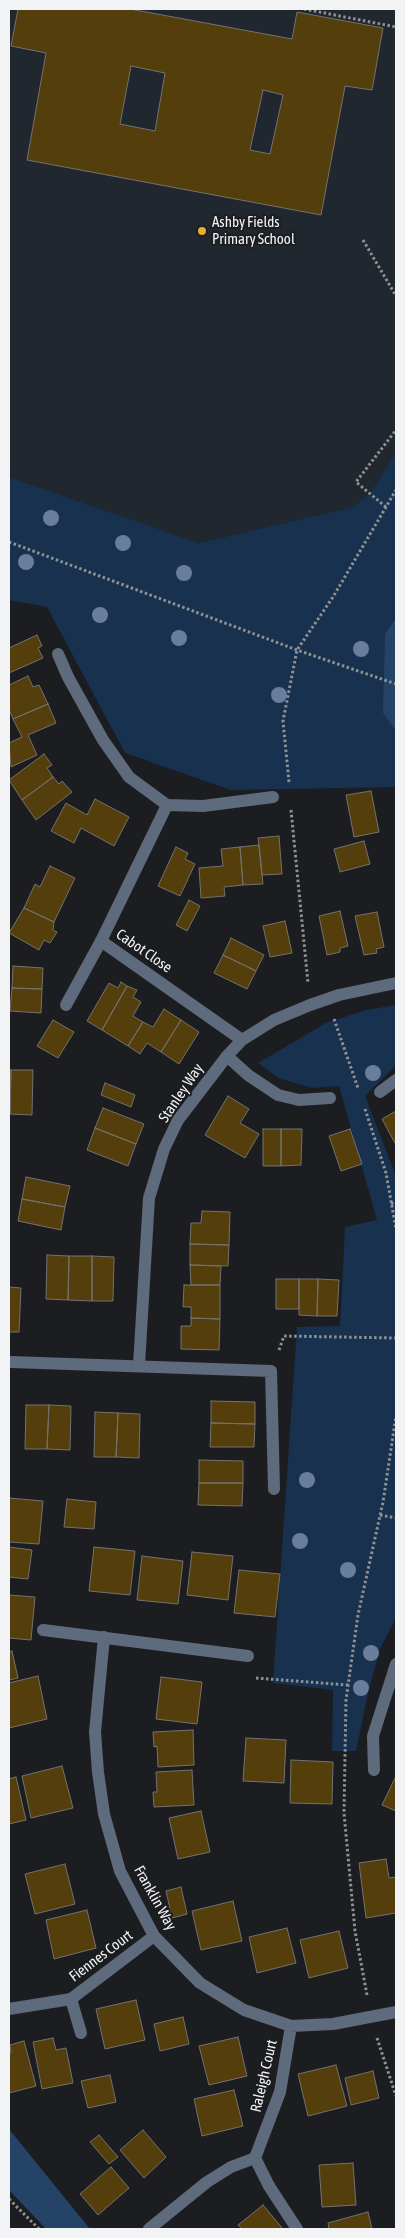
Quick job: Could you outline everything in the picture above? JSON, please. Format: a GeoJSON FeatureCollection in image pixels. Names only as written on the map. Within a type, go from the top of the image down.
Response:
{"type":"FeatureCollection","features":[{"type":"Feature","properties":{"kind":"street"},"geometry":{"type":"LineString","coordinates":[[58,654],[68,677],[103,740],[118,762],[129,777],[167,805],[203,806],[273,797]]}},
{"type":"Feature","properties":{"kind":"street","name":"Cabot Close"},"geometry":{"type":"LineString","coordinates":[[167,805],[101,941],[242,1040]]}},
{"type":"Feature","properties":{"kind":"street"},"geometry":{"type":"LineString","coordinates":[[66,1005],[101,941]]}},
{"type":"Feature","properties":{"kind":"street","name":"Stanley Way"},"geometry":{"type":"LineString","coordinates":[[139,1365],[149,1198],[164,1150],[178,1120],[227,1056],[242,1040],[274,1020],[310,1004],[396,983]]}},
{"type":"Feature","properties":{"kind":"street"},"geometry":{"type":"LineString","coordinates":[[227,1056],[248,1075],[278,1096],[299,1100],[330,1098]]}},
{"type":"Feature","properties":{"kind":"street"},"geometry":{"type":"LineString","coordinates":[[380,1092],[396,1080]]}},
{"type":"Feature","properties":{"kind":"street"},"geometry":{"type":"LineString","coordinates":[[11,1362],[271,1371],[274,1489]]}},
{"type":"Feature","properties":{"kind":"street"},"geometry":{"type":"LineString","coordinates":[[43,1630],[248,1656]]}},
{"type":"Feature","properties":{"kind":"street","name":"Franklin Way"},"geometry":{"type":"LineString","coordinates":[[104,1637],[95,1732],[104,1814],[120,1871],[154,1936],[200,1983],[244,2010],[291,2026],[333,2024],[396,2012]]}},
{"type":"Feature","properties":{"kind":"street"},"geometry":{"type":"LineString","coordinates":[[374,1770],[373,1736],[396,1664]]}},
{"type":"Feature","properties":{"kind":"street","name":"Fiennes Court"},"geometry":{"type":"LineString","coordinates":[[81,2033],[71,1999],[154,1936]]}},
{"type":"Feature","properties":{"kind":"street"},"geometry":{"type":"LineString","coordinates":[[9,2009],[71,1999]]}},
{"type":"Feature","properties":{"kind":"street","name":"Raleigh Court"},"geometry":{"type":"LineString","coordinates":[[255,2158],[280,2092],[291,2026]]}},
{"type":"Feature","properties":{"kind":"street"},"geometry":{"type":"LineString","coordinates":[[149,2229],[207,2182],[231,2166],[255,2158],[269,2186],[297,2229]]}},
{"type":"Feature","properties":{"kind":"path"},"geometry":{"type":"LineString","coordinates":[[304,9],[396,27]]}},
{"type":"Feature","properties":{"kind":"path"},"geometry":{"type":"LineString","coordinates":[[363,240],[396,296]]}},
{"type":"Feature","properties":{"kind":"path"},"geometry":{"type":"LineString","coordinates":[[386,507],[356,482],[396,430]]}},
{"type":"Feature","properties":{"kind":"path"},"geometry":{"type":"LineString","coordinates":[[289,789],[283,721],[297,650],[333,597],[396,490]]}},
{"type":"Feature","properties":{"kind":"path"},"geometry":{"type":"LineString","coordinates":[[9,542],[297,650],[396,684]]}},
{"type":"Feature","properties":{"kind":"path"},"geometry":{"type":"LineString","coordinates":[[291,809],[310,1004]]}},
{"type":"Feature","properties":{"kind":"path"},"geometry":{"type":"LineString","coordinates":[[327,999],[359,1089]]}},
{"type":"Feature","properties":{"kind":"path"},"geometry":{"type":"LineString","coordinates":[[365,1108],[386,1174],[396,1229]]}},
{"type":"Feature","properties":{"kind":"path"},"geometry":{"type":"LineString","coordinates":[[391,1203],[396,1204]]}},
{"type":"Feature","properties":{"kind":"path"},"geometry":{"type":"LineString","coordinates":[[271,1371],[284,1336],[396,1338]]}},
{"type":"Feature","properties":{"kind":"path"},"geometry":{"type":"LineString","coordinates":[[380,1515],[396,1518]]}},
{"type":"Feature","properties":{"kind":"path"},"geometry":{"type":"LineString","coordinates":[[252,1677],[348,1685]]}},
{"type":"Feature","properties":{"kind":"path"},"geometry":{"type":"LineString","coordinates":[[371,2017],[396,2096]]}},
{"type":"Feature","properties":{"kind":"path"},"geometry":{"type":"LineString","coordinates":[[9,2199],[38,2229]]}},
{"type":"Feature","properties":{"kind":"shaded area","name":"Ashby Fields Primary School"},"geometry":{"type":"Polygon","coordinates":[[[9,9],[396,9],[396,453],[370,493],[353,507],[199,543],[9,477],[9,9]]]}},
{"type":"Feature","properties":{"kind":"shaded area"},"geometry":{"type":"Polygon","coordinates":[[[396,453],[396,787],[231,790],[125,753],[47,607],[9,600],[9,477],[199,543],[353,507],[370,493],[396,453]]]}},
{"type":"Feature","properties":{"kind":"shaded area"},"geometry":{"type":"Polygon","coordinates":[[[396,618],[396,731],[383,713],[385,634],[396,618]]]}},
{"type":"Feature","properties":{"kind":"shaded area"},"geometry":{"type":"Polygon","coordinates":[[[396,1005],[396,1065],[365,1096],[396,1176],[396,1618],[380,1649],[368,1693],[356,1751],[332,1751],[333,1690],[273,1683],[297,1327],[340,1326],[345,1227],[377,1220],[339,1086],[312,1088],[278,1078],[258,1063],[326,1023],[366,1010],[396,1005]]]}},
{"type":"Feature","properties":{"kind":"shaded area"},"geometry":{"type":"Polygon","coordinates":[[[9,2129],[90,2229],[46,2229],[9,2190],[9,2129]]]}},
{"type":"Feature","properties":{"kind":"building"},"geometry":{"type":"Polygon","coordinates":[[[18,9],[130,9],[292,39],[297,12],[383,28],[372,90],[345,86],[321,215],[27,160],[46,53],[11,46],[18,9]],[[131,66],[120,124],[155,131],[165,73],[131,66]],[[263,90],[250,150],[270,154],[283,95],[263,90]]]}},
{"type":"Feature","properties":{"kind":"building"},"geometry":{"type":"Polygon","coordinates":[[[37,635],[42,646],[38,648],[43,658],[9,673],[9,648],[37,635]]]}},
{"type":"Feature","properties":{"kind":"building"},"geometry":{"type":"Polygon","coordinates":[[[28,676],[33,687],[39,685],[48,704],[13,719],[9,709],[9,685],[28,676]]]}},
{"type":"Feature","properties":{"kind":"building"},"geometry":{"type":"Polygon","coordinates":[[[48,704],[56,723],[28,735],[37,755],[11,767],[9,743],[22,737],[13,719],[48,704]]]}},
{"type":"Feature","properties":{"kind":"building"},"geometry":{"type":"Polygon","coordinates":[[[44,754],[52,765],[47,768],[53,777],[22,800],[9,780],[44,754]]]}},
{"type":"Feature","properties":{"kind":"building"},"geometry":{"type":"Polygon","coordinates":[[[53,777],[59,784],[62,781],[72,792],[36,820],[22,800],[53,777]]]}},
{"type":"Feature","properties":{"kind":"building"},"geometry":{"type":"Polygon","coordinates":[[[371,791],[379,832],[354,837],[346,795],[371,791]]]}},
{"type":"Feature","properties":{"kind":"building"},"geometry":{"type":"Polygon","coordinates":[[[95,799],[129,817],[114,846],[81,828],[74,843],[51,831],[66,803],[87,815],[95,799]]]}},
{"type":"Feature","properties":{"kind":"building"},"geometry":{"type":"Polygon","coordinates":[[[279,836],[282,874],[262,875],[258,838],[279,836]]]}},
{"type":"Feature","properties":{"kind":"building"},"geometry":{"type":"Polygon","coordinates":[[[364,841],[370,864],[340,872],[334,849],[364,841]]]}},
{"type":"Feature","properties":{"kind":"building"},"geometry":{"type":"Polygon","coordinates":[[[259,845],[263,884],[243,885],[240,847],[259,845]]]}},
{"type":"Feature","properties":{"kind":"building"},"geometry":{"type":"Polygon","coordinates":[[[176,847],[188,853],[185,859],[195,864],[180,896],[158,886],[176,847]]]}},
{"type":"Feature","properties":{"kind":"building"},"geometry":{"type":"Polygon","coordinates":[[[240,847],[243,885],[224,887],[225,896],[201,898],[199,868],[223,866],[221,849],[240,847]]]}},
{"type":"Feature","properties":{"kind":"building"},"geometry":{"type":"Polygon","coordinates":[[[50,866],[75,878],[54,922],[24,908],[35,884],[40,887],[50,866]]]}},
{"type":"Feature","properties":{"kind":"building"},"geometry":{"type":"Polygon","coordinates":[[[189,900],[200,906],[187,931],[176,925],[189,900]]]}},
{"type":"Feature","properties":{"kind":"building"},"geometry":{"type":"Polygon","coordinates":[[[24,908],[54,922],[53,930],[57,932],[50,943],[44,940],[39,950],[9,933],[24,908]]]}},
{"type":"Feature","properties":{"kind":"building"},"geometry":{"type":"Polygon","coordinates":[[[340,911],[348,946],[340,948],[340,952],[327,955],[319,916],[340,911]]]}},
{"type":"Feature","properties":{"kind":"building"},"geometry":{"type":"Polygon","coordinates":[[[377,912],[384,947],[376,949],[377,953],[364,955],[355,916],[377,912]]]}},
{"type":"Feature","properties":{"kind":"building"},"geometry":{"type":"Polygon","coordinates":[[[285,921],[292,953],[270,957],[263,926],[285,921]]]}},
{"type":"Feature","properties":{"kind":"building"},"geometry":{"type":"Polygon","coordinates":[[[231,938],[264,955],[256,971],[223,955],[231,938]]]}},
{"type":"Feature","properties":{"kind":"building"},"geometry":{"type":"Polygon","coordinates":[[[223,955],[256,971],[247,989],[214,973],[223,955]]]}},
{"type":"Feature","properties":{"kind":"building"},"geometry":{"type":"Polygon","coordinates":[[[13,966],[43,968],[42,989],[12,988],[13,966]]]}},
{"type":"Feature","properties":{"kind":"building"},"geometry":{"type":"Polygon","coordinates":[[[121,982],[127,986],[102,1030],[87,1021],[109,983],[118,988],[121,982]]]}},
{"type":"Feature","properties":{"kind":"building"},"geometry":{"type":"Polygon","coordinates":[[[127,986],[137,990],[133,997],[141,1002],[133,1016],[143,1022],[128,1046],[102,1030],[127,986]]]}},
{"type":"Feature","properties":{"kind":"building"},"geometry":{"type":"Polygon","coordinates":[[[12,988],[42,989],[41,1013],[10,1011],[12,988]]]}},
{"type":"Feature","properties":{"kind":"building"},"geometry":{"type":"Polygon","coordinates":[[[164,1009],[181,1020],[161,1052],[147,1043],[140,1054],[128,1046],[143,1022],[153,1027],[164,1009]]]}},
{"type":"Feature","properties":{"kind":"building"},"geometry":{"type":"Polygon","coordinates":[[[53,1020],[74,1032],[58,1058],[37,1046],[53,1020]]]}},
{"type":"Feature","properties":{"kind":"building"},"geometry":{"type":"Polygon","coordinates":[[[181,1020],[199,1032],[179,1064],[161,1052],[181,1020]]]}},
{"type":"Feature","properties":{"kind":"building"},"geometry":{"type":"Polygon","coordinates":[[[9,1070],[11,1070],[10,1114],[9,1114],[9,1070]]]}},
{"type":"Feature","properties":{"kind":"building"},"geometry":{"type":"Polygon","coordinates":[[[11,1070],[33,1070],[32,1115],[10,1114],[11,1070]]]}},
{"type":"Feature","properties":{"kind":"building"},"geometry":{"type":"Polygon","coordinates":[[[105,1083],[135,1095],[131,1107],[101,1095],[105,1083]]]}},
{"type":"Feature","properties":{"kind":"building"},"geometry":{"type":"Polygon","coordinates":[[[228,1096],[249,1109],[240,1123],[259,1134],[245,1158],[205,1135],[228,1096]]]}},
{"type":"Feature","properties":{"kind":"building"},"geometry":{"type":"Polygon","coordinates":[[[103,1108],[144,1124],[136,1144],[95,1128],[103,1108]]]}},
{"type":"Feature","properties":{"kind":"building"},"geometry":{"type":"Polygon","coordinates":[[[396,1111],[396,1145],[382,1119],[396,1111]]]}},
{"type":"Feature","properties":{"kind":"building"},"geometry":{"type":"Polygon","coordinates":[[[95,1128],[136,1144],[128,1166],[87,1150],[95,1128]]]}},
{"type":"Feature","properties":{"kind":"building"},"geometry":{"type":"Polygon","coordinates":[[[263,1129],[281,1129],[281,1166],[263,1166],[263,1129]]]}},
{"type":"Feature","properties":{"kind":"building"},"geometry":{"type":"Polygon","coordinates":[[[281,1129],[302,1129],[301,1165],[281,1166],[281,1129]]]}},
{"type":"Feature","properties":{"kind":"building"},"geometry":{"type":"Polygon","coordinates":[[[350,1129],[362,1164],[341,1171],[329,1136],[350,1129]]]}},
{"type":"Feature","properties":{"kind":"building"},"geometry":{"type":"Polygon","coordinates":[[[26,1177],[70,1186],[65,1207],[22,1199],[26,1177]]]}},
{"type":"Feature","properties":{"kind":"building"},"geometry":{"type":"Polygon","coordinates":[[[22,1199],[65,1207],[61,1230],[18,1221],[22,1199]]]}},
{"type":"Feature","properties":{"kind":"building"},"geometry":{"type":"Polygon","coordinates":[[[202,1211],[230,1212],[229,1245],[190,1244],[191,1223],[201,1223],[202,1211]]]}},
{"type":"Feature","properties":{"kind":"building"},"geometry":{"type":"Polygon","coordinates":[[[190,1244],[229,1245],[228,1266],[190,1265],[190,1244]]]}},
{"type":"Feature","properties":{"kind":"building"},"geometry":{"type":"Polygon","coordinates":[[[47,1255],[69,1256],[68,1300],[46,1299],[47,1255]]]}},
{"type":"Feature","properties":{"kind":"building"},"geometry":{"type":"Polygon","coordinates":[[[69,1256],[92,1256],[92,1301],[68,1300],[69,1256]]]}},
{"type":"Feature","properties":{"kind":"building"},"geometry":{"type":"Polygon","coordinates":[[[92,1256],[114,1257],[113,1301],[92,1301],[92,1256]]]}},
{"type":"Feature","properties":{"kind":"building"},"geometry":{"type":"Polygon","coordinates":[[[190,1265],[221,1266],[220,1285],[191,1285],[190,1265]]]}},
{"type":"Feature","properties":{"kind":"building"},"geometry":{"type":"Polygon","coordinates":[[[276,1279],[299,1279],[299,1309],[276,1309],[276,1279]]]}},
{"type":"Feature","properties":{"kind":"building"},"geometry":{"type":"Polygon","coordinates":[[[299,1279],[318,1279],[317,1316],[299,1315],[299,1279]]]}},
{"type":"Feature","properties":{"kind":"building"},"geometry":{"type":"Polygon","coordinates":[[[318,1279],[339,1280],[337,1316],[317,1316],[318,1279]]]}},
{"type":"Feature","properties":{"kind":"building"},"geometry":{"type":"Polygon","coordinates":[[[184,1285],[220,1285],[220,1319],[191,1318],[191,1307],[183,1307],[184,1285]]]}},
{"type":"Feature","properties":{"kind":"building"},"geometry":{"type":"Polygon","coordinates":[[[9,1287],[21,1288],[19,1332],[9,1332],[9,1287]]]}},
{"type":"Feature","properties":{"kind":"building"},"geometry":{"type":"Polygon","coordinates":[[[191,1318],[220,1319],[219,1350],[181,1349],[181,1326],[191,1326],[191,1318]]]}},
{"type":"Feature","properties":{"kind":"building"},"geometry":{"type":"Polygon","coordinates":[[[211,1401],[255,1402],[255,1424],[211,1423],[211,1401]]]}},
{"type":"Feature","properties":{"kind":"building"},"geometry":{"type":"Polygon","coordinates":[[[26,1405],[49,1405],[47,1449],[25,1449],[26,1405]]]}},
{"type":"Feature","properties":{"kind":"building"},"geometry":{"type":"Polygon","coordinates":[[[49,1405],[71,1406],[70,1450],[47,1449],[49,1405]]]}},
{"type":"Feature","properties":{"kind":"building"},"geometry":{"type":"Polygon","coordinates":[[[95,1412],[118,1413],[116,1457],[94,1457],[95,1412]]]}},
{"type":"Feature","properties":{"kind":"building"},"geometry":{"type":"Polygon","coordinates":[[[118,1413],[140,1414],[139,1458],[116,1457],[118,1413]]]}},
{"type":"Feature","properties":{"kind":"building"},"geometry":{"type":"Polygon","coordinates":[[[211,1423],[255,1424],[254,1447],[210,1447],[211,1423]]]}},
{"type":"Feature","properties":{"kind":"building"},"geometry":{"type":"Polygon","coordinates":[[[199,1460],[243,1461],[243,1483],[199,1483],[199,1460]]]}},
{"type":"Feature","properties":{"kind":"building"},"geometry":{"type":"Polygon","coordinates":[[[199,1483],[243,1483],[242,1506],[198,1505],[199,1483]]]}},
{"type":"Feature","properties":{"kind":"building"},"geometry":{"type":"Polygon","coordinates":[[[9,1498],[43,1501],[39,1544],[9,1542],[9,1498]]]}},
{"type":"Feature","properties":{"kind":"building"},"geometry":{"type":"Polygon","coordinates":[[[67,1499],[96,1502],[94,1529],[64,1527],[67,1499]]]}},
{"type":"Feature","properties":{"kind":"building"},"geometry":{"type":"Polygon","coordinates":[[[9,1547],[32,1550],[28,1579],[9,1577],[9,1547]]]}},
{"type":"Feature","properties":{"kind":"building"},"geometry":{"type":"Polygon","coordinates":[[[94,1547],[135,1551],[130,1595],[89,1591],[94,1547]]]}},
{"type":"Feature","properties":{"kind":"building"},"geometry":{"type":"Polygon","coordinates":[[[192,1552],[233,1556],[228,1600],[187,1595],[192,1552]]]}},
{"type":"Feature","properties":{"kind":"building"},"geometry":{"type":"Polygon","coordinates":[[[142,1556],[183,1561],[178,1604],[137,1600],[142,1556]]]}},
{"type":"Feature","properties":{"kind":"building"},"geometry":{"type":"Polygon","coordinates":[[[239,1570],[280,1574],[275,1617],[234,1613],[239,1570]]]}},
{"type":"Feature","properties":{"kind":"building"},"geometry":{"type":"Polygon","coordinates":[[[9,1595],[35,1597],[31,1640],[9,1638],[9,1595]]]}},
{"type":"Feature","properties":{"kind":"building"},"geometry":{"type":"Polygon","coordinates":[[[12,1651],[18,1678],[9,1680],[9,1652],[12,1651]]]}},
{"type":"Feature","properties":{"kind":"building"},"geometry":{"type":"Polygon","coordinates":[[[38,1676],[47,1719],[9,1728],[9,1683],[38,1676]]]}},
{"type":"Feature","properties":{"kind":"building"},"geometry":{"type":"Polygon","coordinates":[[[161,1677],[202,1682],[197,1724],[156,1719],[161,1677]]]}},
{"type":"Feature","properties":{"kind":"building"},"geometry":{"type":"Polygon","coordinates":[[[193,1730],[194,1765],[158,1767],[157,1746],[154,1747],[153,1732],[193,1730]]]}},
{"type":"Feature","properties":{"kind":"building"},"geometry":{"type":"Polygon","coordinates":[[[246,1738],[286,1740],[284,1783],[243,1781],[246,1738]]]}},
{"type":"Feature","properties":{"kind":"building"},"geometry":{"type":"Polygon","coordinates":[[[291,1760],[333,1762],[332,1804],[290,1803],[291,1760]]]}},
{"type":"Feature","properties":{"kind":"building"},"geometry":{"type":"Polygon","coordinates":[[[62,1766],[73,1808],[31,1818],[22,1776],[62,1766]]]}},
{"type":"Feature","properties":{"kind":"building"},"geometry":{"type":"Polygon","coordinates":[[[192,1770],[194,1805],[154,1807],[153,1792],[157,1792],[156,1772],[192,1770]]]}},
{"type":"Feature","properties":{"kind":"building"},"geometry":{"type":"Polygon","coordinates":[[[396,1776],[396,1811],[382,1805],[396,1776]]]}},
{"type":"Feature","properties":{"kind":"building"},"geometry":{"type":"Polygon","coordinates":[[[16,1777],[26,1820],[9,1824],[9,1779],[16,1777]]]}},
{"type":"Feature","properties":{"kind":"building"},"geometry":{"type":"Polygon","coordinates":[[[201,1811],[210,1852],[178,1859],[169,1818],[201,1811]]]}},
{"type":"Feature","properties":{"kind":"building"},"geometry":{"type":"Polygon","coordinates":[[[386,1859],[389,1878],[396,1877],[396,1913],[366,1918],[359,1863],[386,1859]]]}},
{"type":"Feature","properties":{"kind":"building"},"geometry":{"type":"Polygon","coordinates":[[[65,1864],[75,1904],[35,1914],[25,1874],[65,1864]]]}},
{"type":"Feature","properties":{"kind":"building"},"geometry":{"type":"Polygon","coordinates":[[[181,1887],[187,1914],[172,1918],[166,1891],[181,1887]]]}},
{"type":"Feature","properties":{"kind":"building"},"geometry":{"type":"Polygon","coordinates":[[[233,1901],[242,1941],[201,1950],[192,1911],[233,1901]]]}},
{"type":"Feature","properties":{"kind":"building"},"geometry":{"type":"Polygon","coordinates":[[[87,1910],[96,1948],[54,1959],[46,1920],[87,1910]]]}},
{"type":"Feature","properties":{"kind":"building"},"geometry":{"type":"Polygon","coordinates":[[[287,1928],[296,1963],[257,1973],[249,1937],[287,1928]]]}},
{"type":"Feature","properties":{"kind":"building"},"geometry":{"type":"Polygon","coordinates":[[[339,1931],[348,1968],[309,1978],[300,1940],[339,1931]]]}},
{"type":"Feature","properties":{"kind":"building"},"geometry":{"type":"Polygon","coordinates":[[[136,2000],[145,2040],[105,2049],[96,2009],[136,2000]]]}},
{"type":"Feature","properties":{"kind":"building"},"geometry":{"type":"Polygon","coordinates":[[[183,2017],[189,2044],[160,2051],[154,2024],[183,2017]]]}},
{"type":"Feature","properties":{"kind":"building"},"geometry":{"type":"Polygon","coordinates":[[[238,2037],[247,2076],[209,2085],[199,2046],[238,2037]]]}},
{"type":"Feature","properties":{"kind":"building"},"geometry":{"type":"Polygon","coordinates":[[[53,2038],[56,2050],[66,2048],[73,2083],[42,2089],[33,2042],[53,2038]]]}},
{"type":"Feature","properties":{"kind":"building"},"geometry":{"type":"Polygon","coordinates":[[[24,2041],[36,2086],[9,2093],[10,2045],[24,2041]]]}},
{"type":"Feature","properties":{"kind":"building"},"geometry":{"type":"Polygon","coordinates":[[[336,2065],[347,2106],[308,2116],[298,2074],[336,2065]]]}},
{"type":"Feature","properties":{"kind":"building"},"geometry":{"type":"Polygon","coordinates":[[[373,2071],[379,2098],[351,2105],[345,2078],[373,2071]]]}},
{"type":"Feature","properties":{"kind":"building"},"geometry":{"type":"Polygon","coordinates":[[[110,2075],[116,2102],[88,2108],[81,2081],[110,2075]]]}},
{"type":"Feature","properties":{"kind":"building"},"geometry":{"type":"Polygon","coordinates":[[[234,2090],[243,2126],[202,2136],[194,2099],[234,2090]]]}},
{"type":"Feature","properties":{"kind":"building"},"geometry":{"type":"Polygon","coordinates":[[[143,2130],[166,2157],[144,2178],[120,2150],[143,2130]]]}},
{"type":"Feature","properties":{"kind":"building"},"geometry":{"type":"Polygon","coordinates":[[[99,2135],[118,2157],[109,2164],[90,2142],[99,2135]]]}},
{"type":"Feature","properties":{"kind":"building"},"geometry":{"type":"Polygon","coordinates":[[[353,2163],[356,2205],[322,2207],[319,2165],[353,2163]]]}},
{"type":"Feature","properties":{"kind":"building"},"geometry":{"type":"Polygon","coordinates":[[[111,2167],[129,2188],[98,2215],[80,2194],[111,2167]]]}},
{"type":"Feature","properties":{"kind":"building"},"geometry":{"type":"Polygon","coordinates":[[[263,2205],[283,2229],[242,2229],[238,2225],[263,2205]]]}},
{"type":"Feature","properties":{"kind":"building"},"geometry":{"type":"Polygon","coordinates":[[[368,2212],[372,2229],[329,2229],[328,2223],[368,2212]]]}},
{"type":"Feature","properties":{"kind":"place","name":"Ashby Fields Primary School"},"geometry":{"type":"Point","coordinates":[202,231]}}]}
